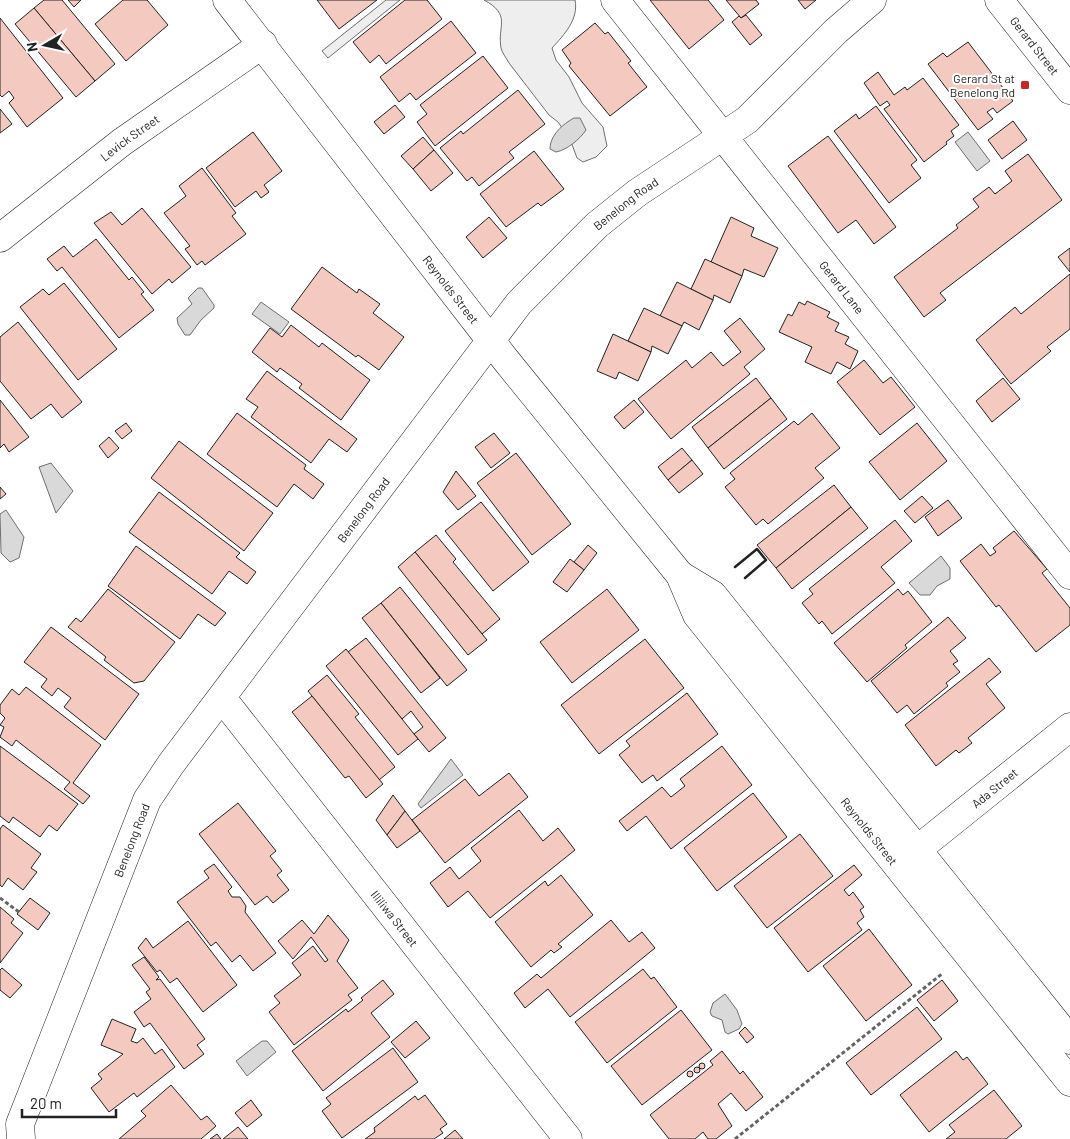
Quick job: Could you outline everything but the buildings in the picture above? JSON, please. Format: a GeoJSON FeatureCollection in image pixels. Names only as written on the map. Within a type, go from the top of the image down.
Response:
{"type":"FeatureCollection","features":[{"type":"Feature","properties":{"kind":"street","name":"Reynolds Street"},"geometry":{"type":"LineString","coordinates":[[227,0],[491,340],[680,575],[697,615],[1070,1082]]}},
{"type":"Feature","properties":{"kind":"street","name":"Gerard Lane"},"geometry":{"type":"LineString","coordinates":[[615,0],[1070,575]]}},
{"type":"Feature","properties":{"kind":"street","name":"Benelong Road"},"geometry":{"type":"LineString","coordinates":[[21,1139],[20,1124],[147,800],[171,764],[519,303],[597,225],[637,192],[747,120],[836,31],[872,0]]}},
{"type":"Feature","properties":{"kind":"street","name":"Gerard Street"},"geometry":{"type":"LineString","coordinates":[[999,0],[1070,90]]}},
{"type":"Feature","properties":{"kind":"street","name":"Levick Street"},"geometry":{"type":"LineString","coordinates":[[0,238],[122,142],[263,44]]}},
{"type":"Feature","properties":{"kind":"street","name":"Reynolds Street"},"geometry":{"type":"LineString","coordinates":[[680,575],[713,595],[1070,1040]]}},
{"type":"Feature","properties":{"kind":"street","name":"Illiliwa Street"},"geometry":{"type":"LineString","coordinates":[[222,698],[568,1139]]}},
{"type":"Feature","properties":{"kind":"street","name":"Ada Street"},"geometry":{"type":"LineString","coordinates":[[918,849],[1070,727]]}},
{"type":"Feature","properties":{"kind":"street"},"geometry":{"type":"LineString","coordinates":[[0,1130],[7,1139]]}},
{"type":"Feature","properties":{"kind":"path"},"geometry":{"type":"LineString","coordinates":[[0,898],[19,912]]}},
{"type":"Feature","properties":{"kind":"path"},"geometry":{"type":"LineString","coordinates":[[735,1139],[943,973]]}},
{"type":"Feature","properties":{"kind":"shaded area"},"geometry":{"type":"Polygon","coordinates":[[[386,0],[400,0],[328,58],[322,51],[386,0]]]}},
{"type":"Feature","properties":{"kind":"shaded area"},"geometry":{"type":"Polygon","coordinates":[[[484,0],[575,0],[576,7],[573,20],[566,32],[552,48],[556,60],[569,77],[582,103],[603,127],[607,146],[596,157],[583,162],[577,158],[570,139],[558,122],[549,115],[509,63],[501,48],[501,16],[493,5],[484,0]]]}},
{"type":"Feature","properties":{"kind":"shaded area"},"geometry":{"type":"Polygon","coordinates":[[[574,118],[580,118],[586,130],[573,144],[564,149],[556,152],[550,149],[552,139],[558,130],[574,118]]]}},
{"type":"Feature","properties":{"kind":"shaded area"},"geometry":{"type":"Polygon","coordinates":[[[968,132],[990,161],[977,171],[955,142],[968,132]]]}},
{"type":"Feature","properties":{"kind":"shaded area"},"geometry":{"type":"Polygon","coordinates":[[[198,288],[202,288],[214,305],[214,308],[201,320],[190,335],[185,335],[178,324],[177,318],[192,304],[188,298],[198,288]]]}},
{"type":"Feature","properties":{"kind":"shaded area"},"geometry":{"type":"Polygon","coordinates":[[[261,302],[289,322],[280,334],[252,314],[261,302]]]}},
{"type":"Feature","properties":{"kind":"shaded area"},"geometry":{"type":"Polygon","coordinates":[[[51,463],[73,491],[56,513],[39,467],[51,463]]]}},
{"type":"Feature","properties":{"kind":"shaded area"},"geometry":{"type":"Polygon","coordinates":[[[6,510],[24,537],[19,558],[10,562],[1,553],[0,514],[6,510]]]}},
{"type":"Feature","properties":{"kind":"shaded area"},"geometry":{"type":"Polygon","coordinates":[[[941,556],[950,568],[950,579],[937,586],[930,595],[920,595],[909,583],[941,556]]]}},
{"type":"Feature","properties":{"kind":"shaded area"},"geometry":{"type":"Polygon","coordinates":[[[451,759],[463,775],[421,808],[418,804],[451,759]]]}},
{"type":"Feature","properties":{"kind":"shaded area"},"geometry":{"type":"Polygon","coordinates":[[[725,994],[737,1010],[742,1024],[739,1029],[728,1034],[725,1032],[722,1020],[712,1016],[710,1012],[713,1003],[725,994]]]}},
{"type":"Feature","properties":{"kind":"shaded area"},"geometry":{"type":"Polygon","coordinates":[[[262,1041],[267,1041],[276,1052],[247,1076],[236,1061],[262,1041]]]}},
{"type":"Feature","properties":{"kind":"wall"},"geometry":{"type":"LineString","coordinates":[[735,567],[757,549],[766,560],[745,578]]}},
{"type":"Feature","properties":{"kind":"place","name":"Gerard St at Benelong Rd"},"geometry":{"type":"Point","coordinates":[1025,85]}}]}
